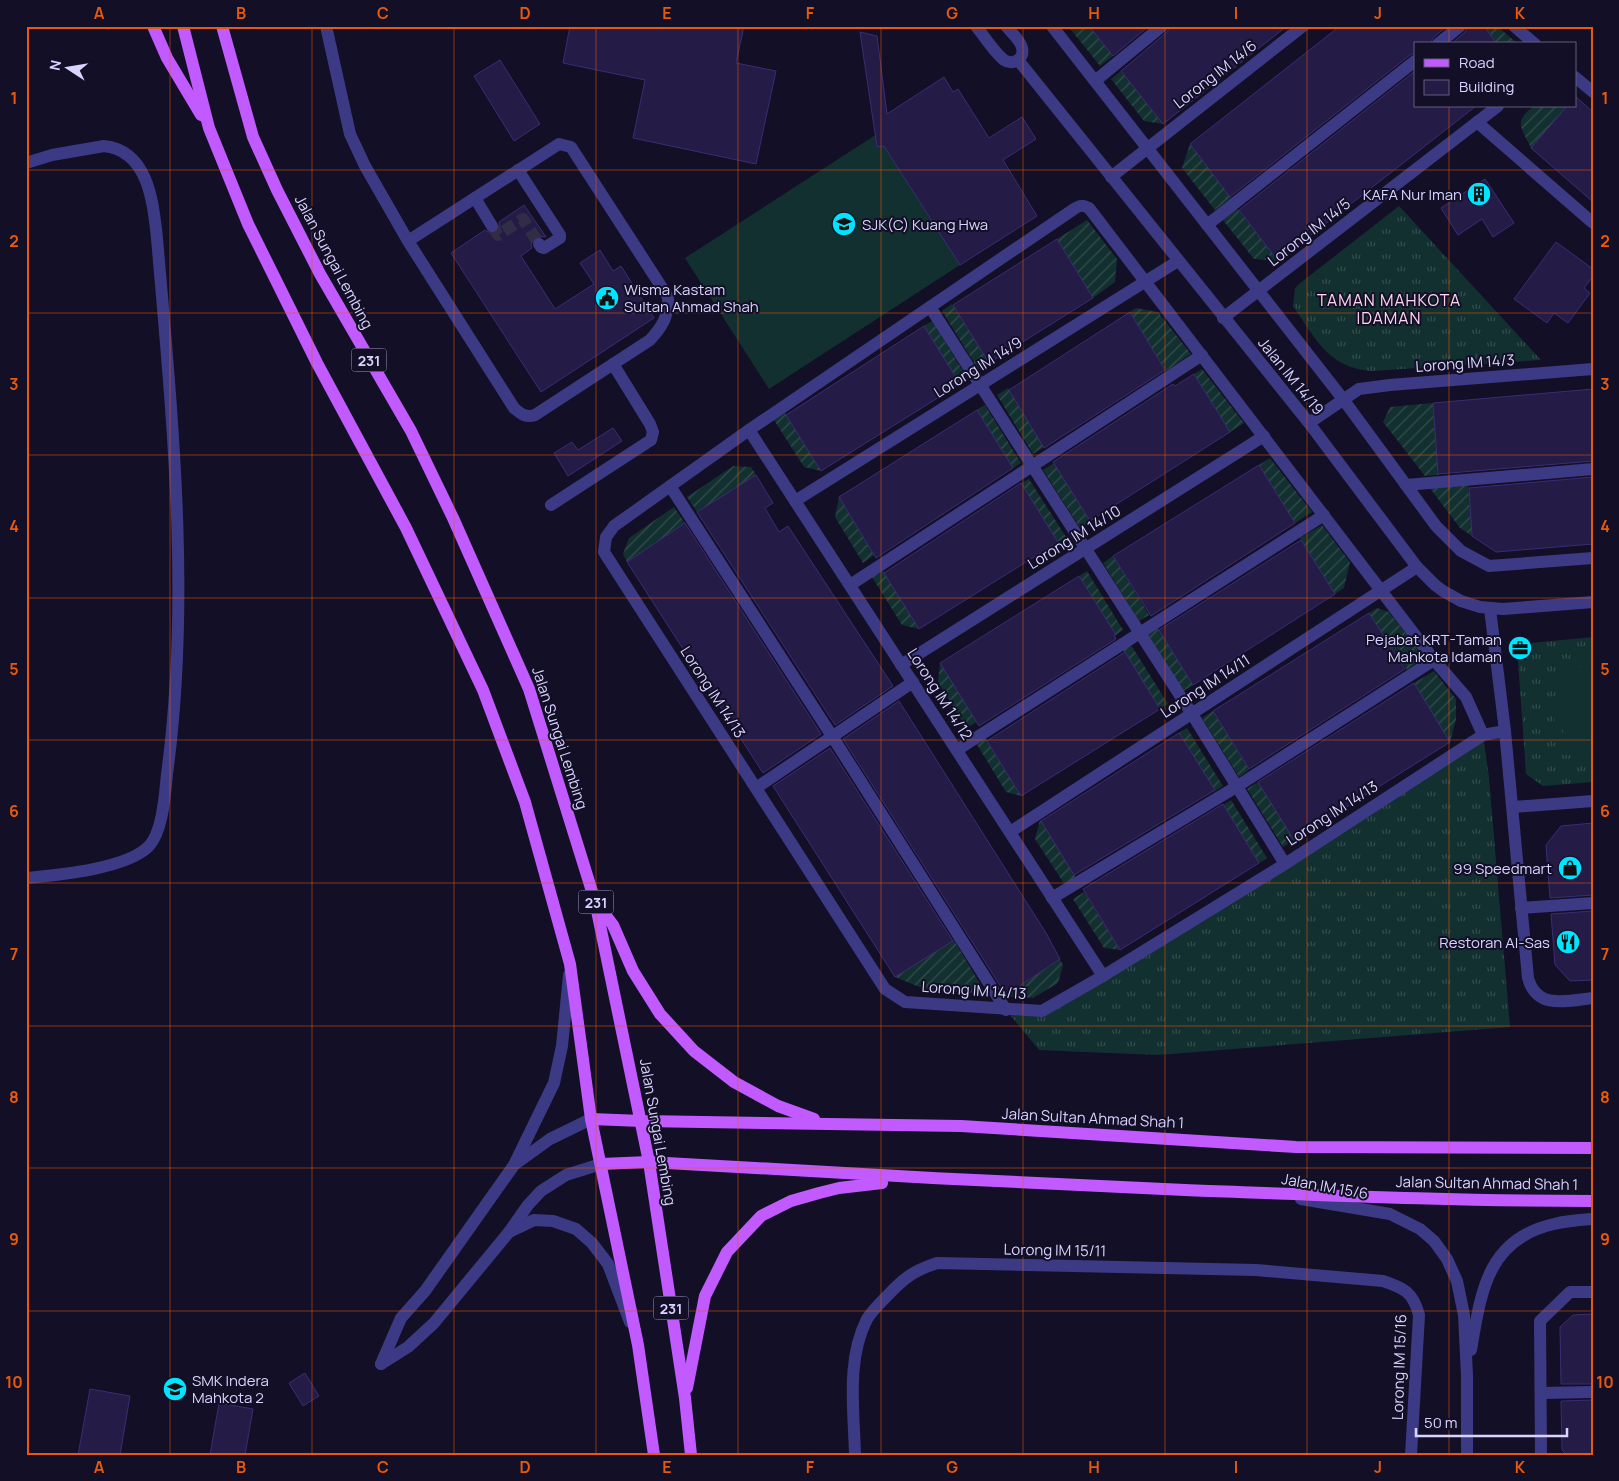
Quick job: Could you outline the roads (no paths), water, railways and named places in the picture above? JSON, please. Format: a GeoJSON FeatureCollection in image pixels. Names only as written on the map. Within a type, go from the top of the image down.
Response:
{"type":"FeatureCollection","features":[{"type":"Feature","properties":{"kind":"main road"},"geometry":{"type":"LineString","coordinates":[[153,26],[167,58],[209,128]]}},
{"type":"Feature","properties":{"kind":"main road","name":"231"},"geometry":{"type":"LineString","coordinates":[[183,26],[209,128],[248,224],[317,363],[406,528],[483,690],[525,802],[570,964],[591,1119],[638,1345],[654,1455]]}},
{"type":"Feature","properties":{"kind":"main road","name":"Jalan Sungai Lembing"},"geometry":{"type":"LineString","coordinates":[[222,26],[254,137],[277,190],[320,274],[411,431],[453,518],[529,689],[595,901],[642,1121],[685,1398],[691,1455]]}},
{"type":"Feature","properties":{"kind":"main road"},"geometry":{"type":"LineString","coordinates":[[595,901],[613,925],[633,971],[660,1014],[694,1051],[734,1082],[748,1090],[778,1106],[825,1123]]}},
{"type":"Feature","properties":{"kind":"main road","name":"Jalan Sultan Ahmad Shah 1"},"geometry":{"type":"LineString","coordinates":[[591,1119],[961,1126],[1296,1147],[1593,1148]]}},
{"type":"Feature","properties":{"kind":"main road","name":"Jalan Sultan Ahmad Shah 1"},"geometry":{"type":"LineString","coordinates":[[601,1164],[649,1162],[940,1180],[1271,1193],[1497,1201],[1593,1201]]}},
{"type":"Feature","properties":{"kind":"main road"},"geometry":{"type":"LineString","coordinates":[[685,1398],[705,1296],[727,1252],[761,1216],[791,1201],[839,1188],[940,1180]]}},
{"type":"Feature","properties":{"kind":"street"},"geometry":{"type":"LineString","coordinates":[[326,26],[350,134],[365,166],[408,241],[514,408],[528,417],[535,415],[650,340],[662,328],[668,307],[668,296],[571,147],[559,144],[408,241]]}},
{"type":"Feature","properties":{"kind":"street"},"geometry":{"type":"LineString","coordinates":[[976,26],[1004,60],[1011,62],[1018,60],[1022,54],[1022,47],[1006,26]]}},
{"type":"Feature","properties":{"kind":"street"},"geometry":{"type":"LineString","coordinates":[[1052,26],[1343,399],[1436,526],[1461,551],[1489,566],[1593,558]]}},
{"type":"Feature","properties":{"kind":"street"},"geometry":{"type":"LineString","coordinates":[[1095,81],[1162,26]]}},
{"type":"Feature","properties":{"kind":"street","name":"Lorong IM 14/6"},"geometry":{"type":"LineString","coordinates":[[1111,177],[1303,26]]}},
{"type":"Feature","properties":{"kind":"street"},"geometry":{"type":"LineString","coordinates":[[1440,42],[1460,26]]}},
{"type":"Feature","properties":{"kind":"street"},"geometry":{"type":"LineString","coordinates":[[1514,26],[1533,42]]}},
{"type":"Feature","properties":{"kind":"street","name":"Jalan IM 14/19"},"geometry":{"type":"LineString","coordinates":[[1018,60],[1308,424],[1417,567],[1434,585],[1461,601],[1490,609],[1593,602]]}},
{"type":"Feature","properties":{"kind":"street"},"geometry":{"type":"LineString","coordinates":[[1207,225],[1414,62]]}},
{"type":"Feature","properties":{"kind":"street"},"geometry":{"type":"LineString","coordinates":[[1576,78],[1593,92]]}},
{"type":"Feature","properties":{"kind":"street","name":"Lorong IM 14/5"},"geometry":{"type":"LineString","coordinates":[[1223,318],[1495,108]]}},
{"type":"Feature","properties":{"kind":"street"},"geometry":{"type":"LineString","coordinates":[[1477,122],[1593,223]]}},
{"type":"Feature","properties":{"kind":"street"},"geometry":{"type":"LineString","coordinates":[[26,163],[52,155],[104,146],[113,147],[120,151],[133,160],[143,171],[153,204],[166,335],[175,454],[178,611],[174,724],[165,792],[155,837],[148,847],[118,862],[77,873],[26,878]]}},
{"type":"Feature","properties":{"kind":"street"},"geometry":{"type":"LineString","coordinates":[[518,170],[560,235],[560,238],[544,248],[539,244]]}},
{"type":"Feature","properties":{"kind":"street"},"geometry":{"type":"LineString","coordinates":[[474,198],[492,226]]}},
{"type":"Feature","properties":{"kind":"street"},"geometry":{"type":"LineString","coordinates":[[1006,1010],[670,486],[749,430],[1079,206],[1089,208],[1434,660],[1466,698],[1482,735]]}},
{"type":"Feature","properties":{"kind":"street","name":"Lorong IM 14/9"},"geometry":{"type":"LineString","coordinates":[[795,501],[1178,261]]}},
{"type":"Feature","properties":{"kind":"street"},"geometry":{"type":"LineString","coordinates":[[930,307],[1192,714],[1236,788],[1285,864]]}},
{"type":"Feature","properties":{"kind":"street"},"geometry":{"type":"LineString","coordinates":[[850,585],[1202,355]]}},
{"type":"Feature","properties":{"kind":"street"},"geometry":{"type":"LineString","coordinates":[[551,505],[651,440],[653,432],[650,424],[613,364]]}},
{"type":"Feature","properties":{"kind":"street","name":"Lorong IM 14/3"},"geometry":{"type":"LineString","coordinates":[[1308,424],[1359,390],[1376,386],[1593,369]]}},
{"type":"Feature","properties":{"kind":"street","name":"Lorong IM 14/12"},"geometry":{"type":"LineString","coordinates":[[749,430],[1104,976]]}},
{"type":"Feature","properties":{"kind":"street","name":"Lorong IM 14/10"},"geometry":{"type":"LineString","coordinates":[[901,665],[1264,436]]}},
{"type":"Feature","properties":{"kind":"street"},"geometry":{"type":"LineString","coordinates":[[1406,485],[1593,468]]}},
{"type":"Feature","properties":{"kind":"street","name":"Lorong IM 14/13"},"geometry":{"type":"LineString","coordinates":[[670,486],[614,526],[606,537],[604,552],[885,989],[905,1002],[1042,1011],[1104,976],[1285,864],[1482,735],[1505,731]]}},
{"type":"Feature","properties":{"kind":"street"},"geometry":{"type":"LineString","coordinates":[[956,750],[1324,515]]}},
{"type":"Feature","properties":{"kind":"street","name":"Lorong IM 14/11"},"geometry":{"type":"LineString","coordinates":[[1010,832],[1417,567]]}},
{"type":"Feature","properties":{"kind":"street"},"geometry":{"type":"LineString","coordinates":[[1490,609],[1505,731],[1530,988],[1546,1000],[1557,1002],[1593,998]]}},
{"type":"Feature","properties":{"kind":"street"},"geometry":{"type":"LineString","coordinates":[[1052,898],[1236,788],[1434,660]]}},
{"type":"Feature","properties":{"kind":"street"},"geometry":{"type":"LineString","coordinates":[[756,788],[912,682]]}},
{"type":"Feature","properties":{"kind":"street"},"geometry":{"type":"LineString","coordinates":[[1512,807],[1593,801]]}},
{"type":"Feature","properties":{"kind":"street"},"geometry":{"type":"LineString","coordinates":[[1521,908],[1593,903]]}},
{"type":"Feature","properties":{"kind":"street"},"geometry":{"type":"LineString","coordinates":[[570,964],[562,1046],[554,1083],[514,1165],[425,1291],[401,1318],[381,1364],[408,1347],[434,1323],[509,1232],[540,1191],[566,1175],[601,1164]]}},
{"type":"Feature","properties":{"kind":"street"},"geometry":{"type":"LineString","coordinates":[[514,1165],[550,1139],[591,1119]]}},
{"type":"Feature","properties":{"kind":"street","name":"Jalan IM 15/6"},"geometry":{"type":"LineString","coordinates":[[1271,1193],[1390,1214],[1420,1229],[1434,1241],[1447,1259],[1457,1281],[1464,1315],[1467,1374],[1467,1455]]}},
{"type":"Feature","properties":{"kind":"street","name":"Jalan IM 15/6"},"geometry":{"type":"LineString","coordinates":[[1467,1374],[1476,1317],[1482,1293],[1488,1276],[1501,1254],[1508,1246],[1533,1231],[1554,1224],[1593,1219]]}},
{"type":"Feature","properties":{"kind":"street"},"geometry":{"type":"LineString","coordinates":[[509,1232],[534,1220],[553,1222],[576,1230],[592,1243],[608,1264],[638,1345]]}},
{"type":"Feature","properties":{"kind":"street","name":"Lorong IM 15/11"},"geometry":{"type":"LineString","coordinates":[[855,1455],[853,1368],[858,1343],[868,1318],[900,1282],[917,1270],[937,1263],[1256,1270],[1383,1281],[1401,1287]]}},
{"type":"Feature","properties":{"kind":"street","name":"Lorong IM 15/16"},"geometry":{"type":"LineString","coordinates":[[1401,1287],[1415,1300],[1419,1315],[1411,1455]]}},
{"type":"Feature","properties":{"kind":"street"},"geometry":{"type":"LineString","coordinates":[[1541,1455],[1540,1321],[1570,1292],[1593,1292]]}},
{"type":"Feature","properties":{"kind":"street"},"geometry":{"type":"LineString","coordinates":[[1541,1393],[1593,1392]]}},
{"type":"Feature","properties":{"kind":"tunnel"},"geometry":{"type":"LineString","coordinates":[[492,226],[498,235],[523,219],[539,244]]}},
{"type":"Feature","properties":{"kind":"place","name":"KAFA Nur Iman"},"geometry":{"type":"Point","coordinates":[1479,194]}},
{"type":"Feature","properties":{"kind":"place","name":"SJK(C) Kuang Hwa"},"geometry":{"type":"Point","coordinates":[844,224]}},
{"type":"Feature","properties":{"kind":"place","name":"Wisma Kastam Sultan Ahmad Shah"},"geometry":{"type":"Point","coordinates":[607,298]}},
{"type":"Feature","properties":{"kind":"place","name":"Pejabat KRT-Taman Mahkota Idaman"},"geometry":{"type":"Point","coordinates":[1520,648]}},
{"type":"Feature","properties":{"kind":"place","name":"99 Speedmart"},"geometry":{"type":"Point","coordinates":[1570,868]}},
{"type":"Feature","properties":{"kind":"place","name":"Restoran Al-Sas"},"geometry":{"type":"Point","coordinates":[1568,942]}},
{"type":"Feature","properties":{"kind":"place","name":"SMK Indera Mahkota 2"},"geometry":{"type":"Point","coordinates":[175,1389]}},
{"type":"Feature","properties":{"kind":"district","name":"TAMAN MAHKOTA IDAMAN"},"geometry":{"type":"Point","coordinates":[1389,309]}}]}
